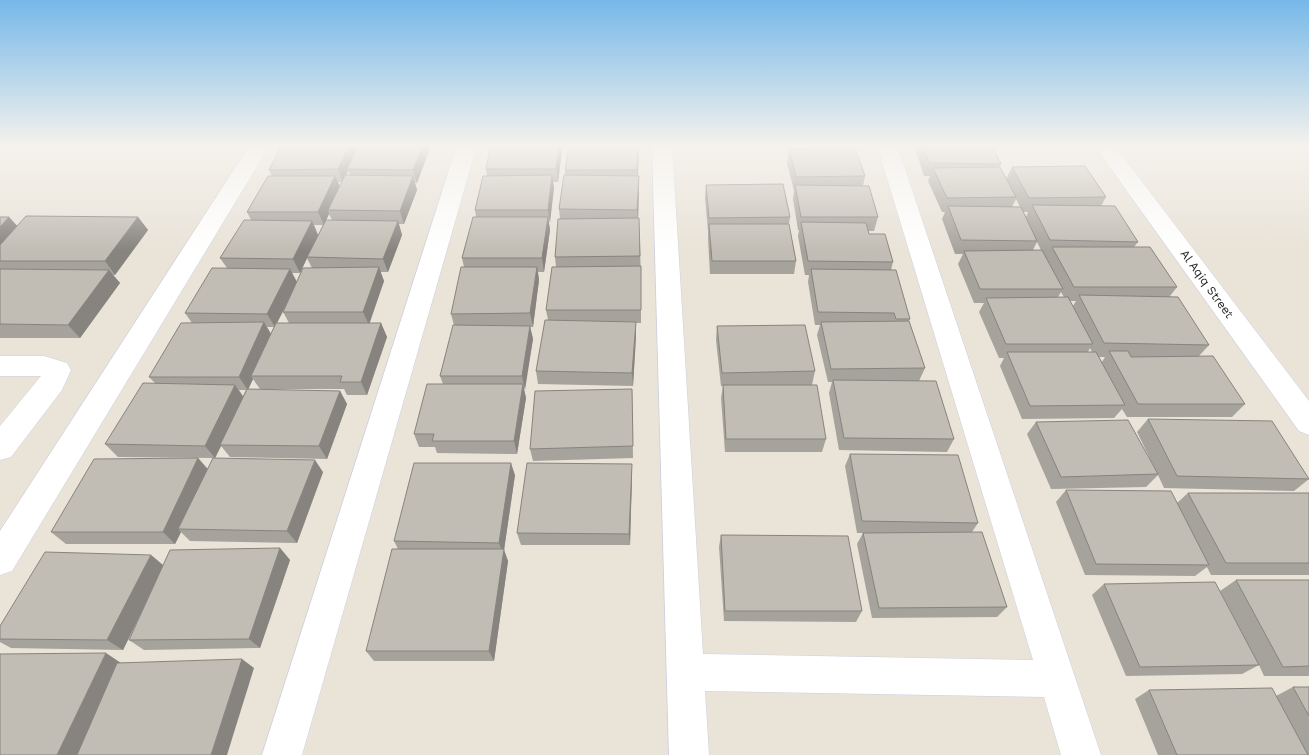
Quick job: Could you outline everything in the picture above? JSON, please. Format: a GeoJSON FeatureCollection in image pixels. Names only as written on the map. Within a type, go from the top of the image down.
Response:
{"type":"FeatureCollection","features":[{"type":"Feature","properties":{"kind":"street"},"geometry":{"type":"LineString","coordinates":[[0,560],[238,180]]}},
{"type":"Feature","properties":{"kind":"street"},"geometry":{"type":"LineString","coordinates":[[282,755],[456,180]]}},
{"type":"Feature","properties":{"kind":"street"},"geometry":{"type":"LineString","coordinates":[[664,180],[689,755]]}},
{"type":"Feature","properties":{"kind":"street"},"geometry":{"type":"LineString","coordinates":[[898,180],[1081,755]]}},
{"type":"Feature","properties":{"kind":"street","name":"Al Aqiq Street"},"geometry":{"type":"LineString","coordinates":[[1130,180],[1309,423]]}},
{"type":"Feature","properties":{"kind":"street"},"geometry":{"type":"LineString","coordinates":[[0,366],[44,366],[57,370],[52,382],[0,448]]}},
{"type":"Feature","properties":{"kind":"street"},"geometry":{"type":"LineString","coordinates":[[686,672],[1056,679]]}},
{"type":"Feature","properties":{"kind":"building"},"geometry":{"type":"Polygon","coordinates":[[[266,180],[333,180],[318,212],[247,212],[266,180]]]}},
{"type":"Feature","properties":{"kind":"building"},"geometry":{"type":"Polygon","coordinates":[[[342,180],[411,180],[400,211],[328,210],[342,180]]]}},
{"type":"Feature","properties":{"kind":"building"},"geometry":{"type":"Polygon","coordinates":[[[482,180],[551,180],[548,210],[475,210],[482,180]]]}},
{"type":"Feature","properties":{"kind":"building"},"geometry":{"type":"Polygon","coordinates":[[[563,180],[639,180],[637,210],[559,209],[563,180]]]}},
{"type":"Feature","properties":{"kind":"building"},"geometry":{"type":"Polygon","coordinates":[[[939,180],[1007,180],[1016,197],[947,198],[939,180]]]}},
{"type":"Feature","properties":{"kind":"building"},"geometry":{"type":"Polygon","coordinates":[[[1019,180],[1095,180],[1106,197],[1029,198],[1019,180]]]}},
{"type":"Feature","properties":{"kind":"building"},"geometry":{"type":"Polygon","coordinates":[[[783,184],[790,217],[709,218],[706,185],[783,184]]]}},
{"type":"Feature","properties":{"kind":"building"},"geometry":{"type":"Polygon","coordinates":[[[795,185],[869,186],[878,217],[801,217],[795,185]]]}},
{"type":"Feature","properties":{"kind":"building"},"geometry":{"type":"Polygon","coordinates":[[[1032,205],[1115,206],[1138,242],[1050,240],[1032,205]]]}},
{"type":"Feature","properties":{"kind":"building"},"geometry":{"type":"Polygon","coordinates":[[[948,206],[1021,207],[1037,241],[961,240],[948,206]]]}},
{"type":"Feature","properties":{"kind":"building"},"geometry":{"type":"Polygon","coordinates":[[[26,216],[138,217],[105,261],[0,261],[0,245],[26,216]]]}},
{"type":"Feature","properties":{"kind":"building"},"geometry":{"type":"Polygon","coordinates":[[[0,217],[9,217],[0,227],[0,217]]]}},
{"type":"Feature","properties":{"kind":"building"},"geometry":{"type":"Polygon","coordinates":[[[473,217],[548,217],[542,258],[462,258],[473,217]]]}},
{"type":"Feature","properties":{"kind":"building"},"geometry":{"type":"Polygon","coordinates":[[[639,218],[640,256],[555,257],[558,219],[639,218]]]}},
{"type":"Feature","properties":{"kind":"building"},"geometry":{"type":"Polygon","coordinates":[[[244,220],[312,221],[293,259],[220,258],[244,220]]]}},
{"type":"Feature","properties":{"kind":"building"},"geometry":{"type":"Polygon","coordinates":[[[326,220],[398,221],[383,259],[307,257],[326,220]]]}},
{"type":"Feature","properties":{"kind":"building"},"geometry":{"type":"Polygon","coordinates":[[[801,222],[866,223],[869,234],[885,234],[893,262],[808,261],[801,222]]]}},
{"type":"Feature","properties":{"kind":"building"},"geometry":{"type":"Polygon","coordinates":[[[709,224],[789,224],[796,261],[712,261],[709,224]]]}},
{"type":"Feature","properties":{"kind":"building"},"geometry":{"type":"Polygon","coordinates":[[[1052,247],[1150,247],[1177,287],[1074,287],[1052,247]]]}},
{"type":"Feature","properties":{"kind":"building"},"geometry":{"type":"Polygon","coordinates":[[[1042,250],[1063,289],[980,289],[964,251],[1042,250]]]}},
{"type":"Feature","properties":{"kind":"building"},"geometry":{"type":"Polygon","coordinates":[[[641,266],[641,310],[546,310],[552,267],[641,266]]]}},
{"type":"Feature","properties":{"kind":"building"},"geometry":{"type":"Polygon","coordinates":[[[379,267],[363,312],[283,312],[303,268],[379,267]]]}},
{"type":"Feature","properties":{"kind":"building"},"geometry":{"type":"Polygon","coordinates":[[[461,267],[537,267],[530,313],[451,314],[461,267]]]}},
{"type":"Feature","properties":{"kind":"building"},"geometry":{"type":"Polygon","coordinates":[[[212,268],[290,269],[267,314],[185,313],[212,268]]]}},
{"type":"Feature","properties":{"kind":"building"},"geometry":{"type":"Polygon","coordinates":[[[0,269],[109,270],[68,325],[0,324],[0,269]]]}},
{"type":"Feature","properties":{"kind":"building"},"geometry":{"type":"Polygon","coordinates":[[[811,269],[896,270],[910,319],[896,319],[894,313],[818,312],[811,269]]]}},
{"type":"Feature","properties":{"kind":"building"},"geometry":{"type":"Polygon","coordinates":[[[1079,295],[1178,297],[1209,345],[1104,343],[1079,295]]]}},
{"type":"Feature","properties":{"kind":"building"},"geometry":{"type":"Polygon","coordinates":[[[1068,297],[1093,344],[1006,344],[986,298],[1068,297]]]}},
{"type":"Feature","properties":{"kind":"building"},"geometry":{"type":"Polygon","coordinates":[[[545,320],[636,322],[632,373],[536,371],[545,320]]]}},
{"type":"Feature","properties":{"kind":"building"},"geometry":{"type":"Polygon","coordinates":[[[909,321],[925,368],[831,369],[821,322],[909,321]]]}},
{"type":"Feature","properties":{"kind":"building"},"geometry":{"type":"Polygon","coordinates":[[[264,322],[239,377],[149,377],[181,323],[264,322]]]}},
{"type":"Feature","properties":{"kind":"building"},"geometry":{"type":"Polygon","coordinates":[[[276,323],[381,323],[361,382],[340,382],[342,376],[251,376],[276,323]]]}},
{"type":"Feature","properties":{"kind":"building"},"geometry":{"type":"Polygon","coordinates":[[[453,325],[530,326],[522,376],[440,376],[453,325]]]}},
{"type":"Feature","properties":{"kind":"building"},"geometry":{"type":"Polygon","coordinates":[[[805,325],[815,371],[722,373],[717,326],[805,325]]]}},
{"type":"Feature","properties":{"kind":"building"},"geometry":{"type":"Polygon","coordinates":[[[1109,351],[1128,351],[1131,357],[1213,356],[1245,404],[1138,404],[1109,351]]]}},
{"type":"Feature","properties":{"kind":"building"},"geometry":{"type":"Polygon","coordinates":[[[1007,352],[1096,352],[1125,405],[1030,406],[1007,352]]]}},
{"type":"Feature","properties":{"kind":"building"},"geometry":{"type":"Polygon","coordinates":[[[833,380],[936,381],[954,439],[844,438],[833,380]]]}},
{"type":"Feature","properties":{"kind":"building"},"geometry":{"type":"Polygon","coordinates":[[[143,383],[235,385],[205,446],[105,444],[143,383]]]}},
{"type":"Feature","properties":{"kind":"building"},"geometry":{"type":"Polygon","coordinates":[[[427,384],[523,384],[514,441],[432,441],[434,434],[414,434],[427,384]]]}},
{"type":"Feature","properties":{"kind":"building"},"geometry":{"type":"Polygon","coordinates":[[[723,385],[817,385],[826,439],[726,439],[723,385]]]}},
{"type":"Feature","properties":{"kind":"building"},"geometry":{"type":"Polygon","coordinates":[[[247,389],[340,391],[319,446],[220,445],[247,389]]]}},
{"type":"Feature","properties":{"kind":"building"},"geometry":{"type":"Polygon","coordinates":[[[632,389],[633,446],[530,449],[535,391],[632,389]]]}},
{"type":"Feature","properties":{"kind":"building"},"geometry":{"type":"Polygon","coordinates":[[[1148,419],[1272,421],[1309,479],[1177,476],[1148,419]]]}},
{"type":"Feature","properties":{"kind":"building"},"geometry":{"type":"Polygon","coordinates":[[[1128,420],[1158,474],[1061,477],[1036,422],[1128,420]]]}},
{"type":"Feature","properties":{"kind":"building"},"geometry":{"type":"Polygon","coordinates":[[[850,454],[958,455],[978,523],[862,521],[850,454]]]}},
{"type":"Feature","properties":{"kind":"building"},"geometry":{"type":"Polygon","coordinates":[[[198,458],[163,532],[51,532],[94,459],[198,458]]]}},
{"type":"Feature","properties":{"kind":"building"},"geometry":{"type":"Polygon","coordinates":[[[213,458],[315,460],[287,531],[178,529],[213,458]]]}},
{"type":"Feature","properties":{"kind":"building"},"geometry":{"type":"Polygon","coordinates":[[[414,463],[511,463],[499,543],[394,541],[414,463]]]}},
{"type":"Feature","properties":{"kind":"building"},"geometry":{"type":"Polygon","coordinates":[[[527,463],[632,464],[629,534],[517,533],[527,463]]]}},
{"type":"Feature","properties":{"kind":"building"},"geometry":{"type":"Polygon","coordinates":[[[1066,490],[1171,491],[1209,565],[1096,564],[1066,490]]]}},
{"type":"Feature","properties":{"kind":"building"},"geometry":{"type":"Polygon","coordinates":[[[1188,493],[1309,493],[1309,563],[1226,563],[1188,493]]]}},
{"type":"Feature","properties":{"kind":"building"},"geometry":{"type":"Polygon","coordinates":[[[982,532],[1007,607],[879,608],[863,533],[982,532]]]}},
{"type":"Feature","properties":{"kind":"building"},"geometry":{"type":"Polygon","coordinates":[[[721,535],[848,536],[862,611],[725,611],[721,535]]]}},
{"type":"Feature","properties":{"kind":"building"},"geometry":{"type":"Polygon","coordinates":[[[280,548],[249,639],[129,640],[170,550],[280,548]]]}},
{"type":"Feature","properties":{"kind":"building"},"geometry":{"type":"Polygon","coordinates":[[[392,549],[504,549],[489,651],[366,651],[392,549]]]}},
{"type":"Feature","properties":{"kind":"building"},"geometry":{"type":"Polygon","coordinates":[[[45,552],[151,555],[107,640],[0,639],[0,626],[45,552]]]}},
{"type":"Feature","properties":{"kind":"building"},"geometry":{"type":"Polygon","coordinates":[[[1236,580],[1309,580],[1309,666],[1283,667],[1236,580]]]}},
{"type":"Feature","properties":{"kind":"building"},"geometry":{"type":"Polygon","coordinates":[[[1215,582],[1259,665],[1140,667],[1104,584],[1215,582]]]}},
{"type":"Feature","properties":{"kind":"building"},"geometry":{"type":"Polygon","coordinates":[[[106,653],[57,755],[0,755],[0,654],[106,653]]]}},
{"type":"Feature","properties":{"kind":"building"},"geometry":{"type":"Polygon","coordinates":[[[242,659],[211,755],[77,755],[117,663],[242,659]]]}},
{"type":"Feature","properties":{"kind":"building"},"geometry":{"type":"Polygon","coordinates":[[[1293,687],[1309,687],[1309,716],[1293,687]]]}},
{"type":"Feature","properties":{"kind":"building"},"geometry":{"type":"Polygon","coordinates":[[[1272,688],[1308,755],[1177,755],[1149,690],[1272,688]]]}}]}
